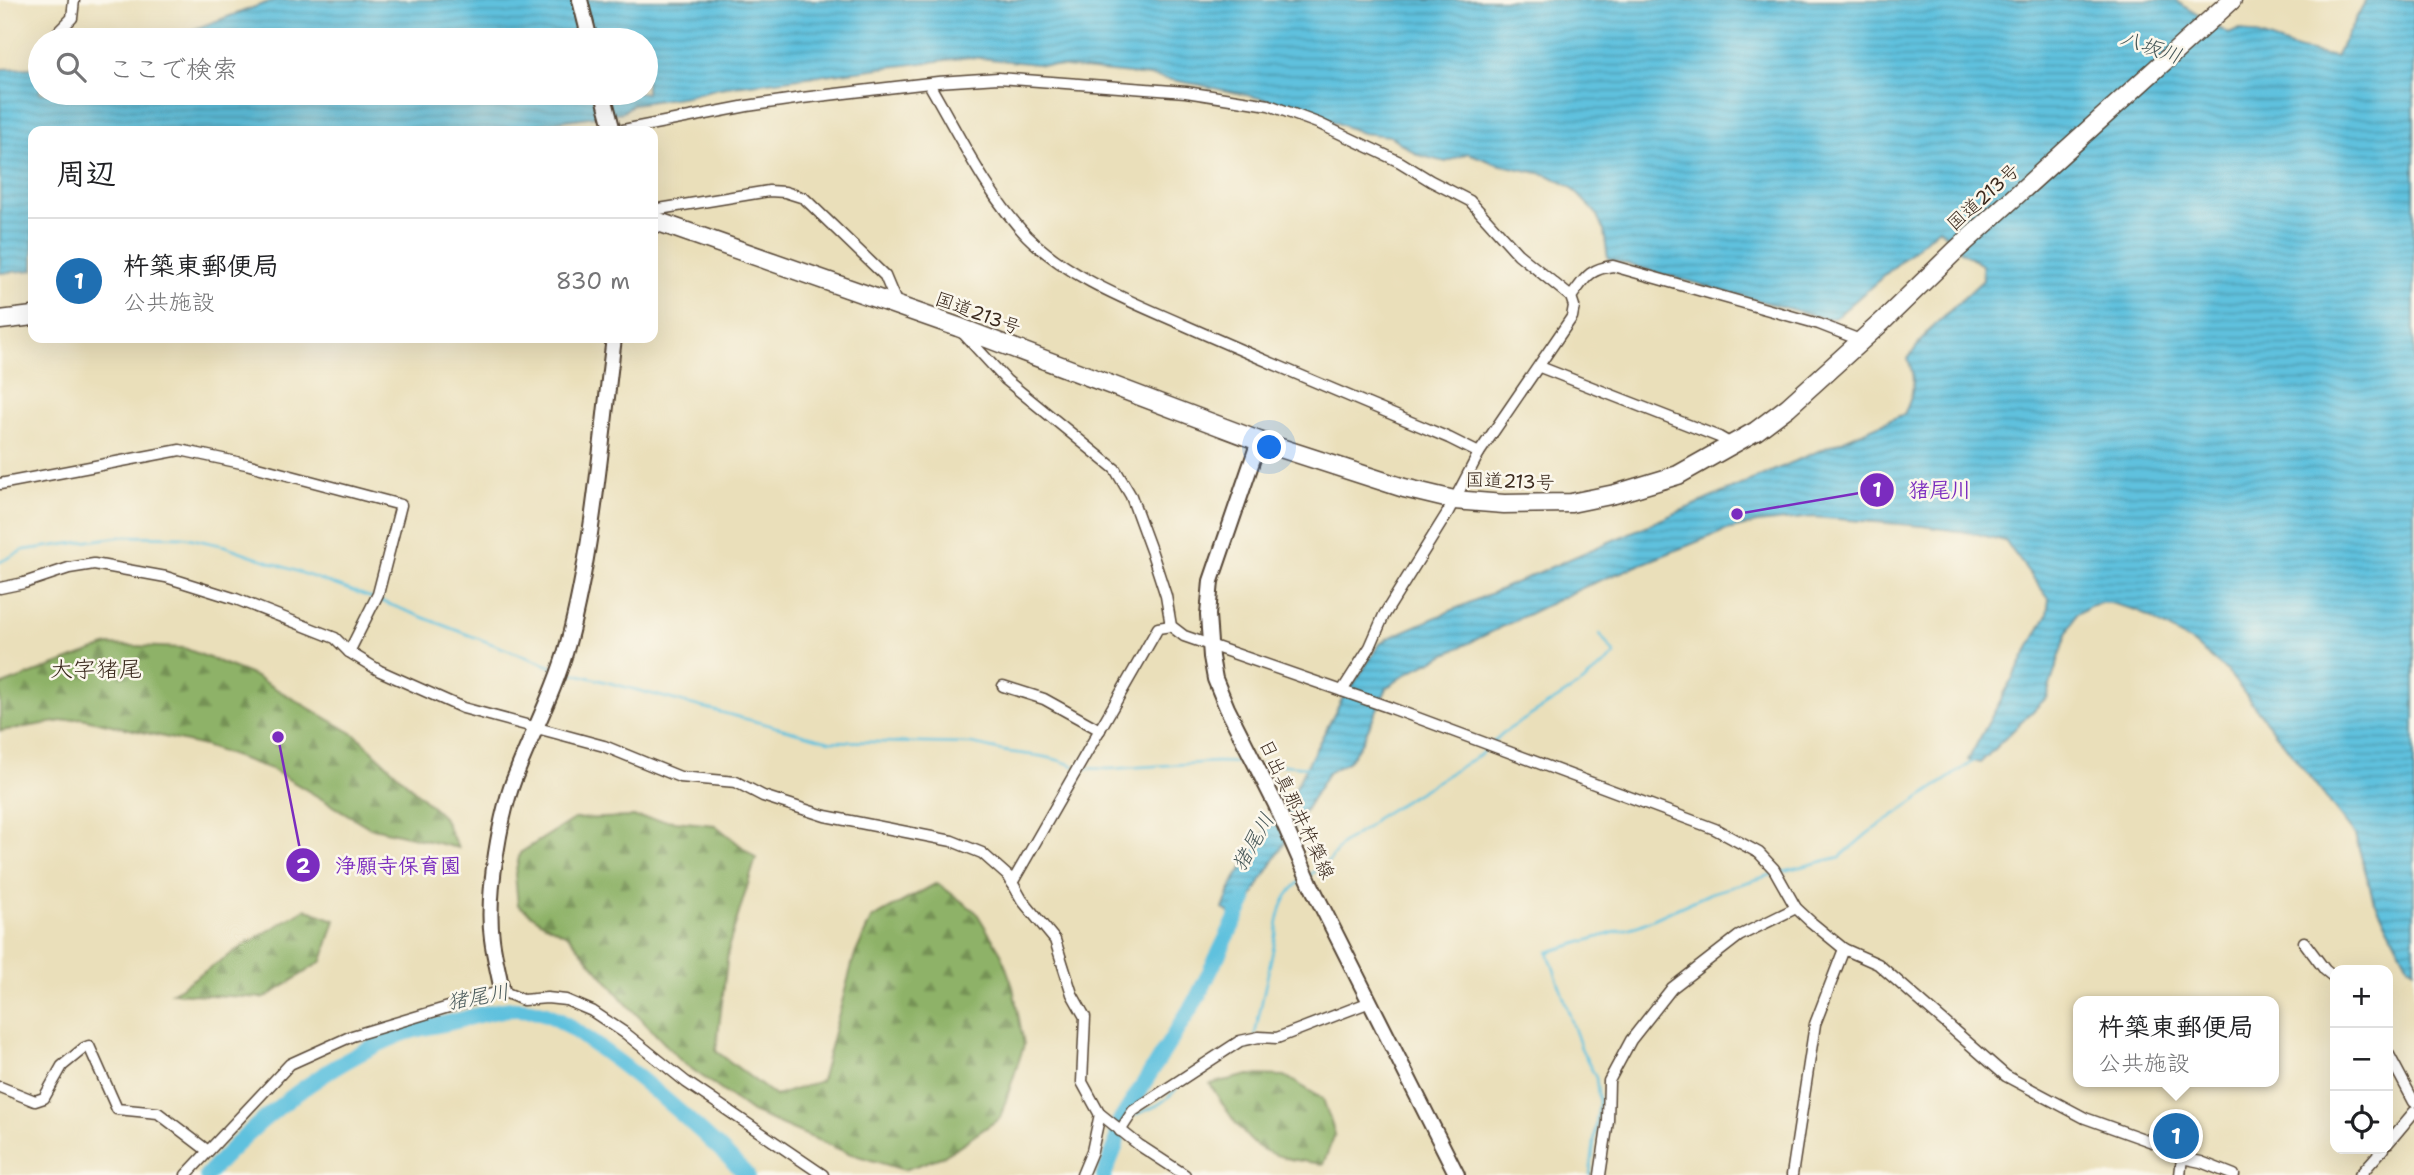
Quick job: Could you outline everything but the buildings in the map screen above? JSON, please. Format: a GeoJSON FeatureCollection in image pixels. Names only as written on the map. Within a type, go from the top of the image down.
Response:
{"type":"FeatureCollection","features":[{"type":"Feature","properties":{"kind":"highway","name":"国道213号"},"geometry":{"type":"LineString","coordinates":[[658,222],[958,327],[1259,441],[1404,488],[1454,500],[1571,503],[1615,494],[1678,475],[1756,431],[1788,407],[2227,4]]}},
{"type":"Feature","properties":{"kind":"highway"},"geometry":{"type":"LineString","coordinates":[[0,320],[28,317]]}},
{"type":"Feature","properties":{"kind":"main road"},"geometry":{"type":"LineString","coordinates":[[580,0],[587,28]]}},
{"type":"Feature","properties":{"kind":"main road"},"geometry":{"type":"LineString","coordinates":[[606,105],[612,126]]}},
{"type":"Feature","properties":{"kind":"main road"},"geometry":{"type":"LineString","coordinates":[[502,991],[491,938],[490,898],[503,819],[516,774],[564,658],[587,558],[613,343]]}},
{"type":"Feature","properties":{"kind":"main road","name":"日出真那井杵築線"},"geometry":{"type":"LineString","coordinates":[[1259,441],[1211,581],[1208,615],[1215,679],[1311,885],[1457,1175]]}},
{"type":"Feature","properties":{"kind":"street"},"geometry":{"type":"LineString","coordinates":[[62,28],[72,18],[74,0]]}},
{"type":"Feature","properties":{"kind":"street"},"geometry":{"type":"LineString","coordinates":[[644,126],[747,106],[998,78],[1186,92],[1269,105],[1320,124],[1400,162],[1470,201],[1518,254],[1571,298],[1574,306],[1573,317],[1479,453],[1454,500],[1384,615],[1370,647],[1342,691]]}},
{"type":"Feature","properties":{"kind":"street"},"geometry":{"type":"LineString","coordinates":[[929,84],[989,185],[1017,225],[1050,256],[1109,291],[1256,358],[1479,453]]}},
{"type":"Feature","properties":{"kind":"street"},"geometry":{"type":"LineString","coordinates":[[658,209],[769,191],[785,192],[804,198],[885,276],[898,307]]}},
{"type":"Feature","properties":{"kind":"street"},"geometry":{"type":"LineString","coordinates":[[1571,298],[1590,273],[1597,268],[1613,267],[1819,324],[1860,341]]}},
{"type":"Feature","properties":{"kind":"street"},"geometry":{"type":"LineString","coordinates":[[958,327],[1006,380],[1115,469],[1131,496],[1152,553],[1166,596],[1171,626],[1184,636],[1391,708],[1715,829],[1759,853],[1777,874],[1796,908],[1844,949],[1878,964],[2006,1076],[2085,1118],[2178,1152],[2182,1158],[2179,1175]]}},
{"type":"Feature","properties":{"kind":"street"},"geometry":{"type":"LineString","coordinates":[[1540,367],[1719,437],[1733,445]]}},
{"type":"Feature","properties":{"kind":"street"},"geometry":{"type":"LineString","coordinates":[[0,484],[180,450],[372,495],[401,505],[376,598],[349,652]]}},
{"type":"Feature","properties":{"kind":"street"},"geometry":{"type":"LineString","coordinates":[[0,588],[69,568],[94,564],[166,577],[236,599],[335,638],[349,652],[380,671],[463,708],[604,746],[680,777],[736,782],[763,796],[825,816],[960,844],[982,853],[1009,877],[1022,900],[1055,940],[1072,994],[1085,1017],[1082,1082],[1100,1114],[1139,1146],[1185,1175]]}},
{"type":"Feature","properties":{"kind":"street"},"geometry":{"type":"LineString","coordinates":[[1012,883],[1158,628],[1171,626]]}},
{"type":"Feature","properties":{"kind":"street"},"geometry":{"type":"LineString","coordinates":[[1003,686],[1044,699],[1100,730]]}},
{"type":"Feature","properties":{"kind":"street"},"geometry":{"type":"LineString","coordinates":[[1600,1175],[1608,1121],[1609,1081],[1631,1040],[1667,994],[1681,981],[1739,936],[1796,908]]}},
{"type":"Feature","properties":{"kind":"street"},"geometry":{"type":"LineString","coordinates":[[2304,942],[2330,974]]}},
{"type":"Feature","properties":{"kind":"street"},"geometry":{"type":"LineString","coordinates":[[1792,1175],[1815,1024],[1844,949]]}},
{"type":"Feature","properties":{"kind":"street"},"geometry":{"type":"LineString","coordinates":[[186,1175],[290,1064],[352,1036],[502,991],[523,1000],[566,1000],[593,1011],[686,1082],[823,1175]]}},
{"type":"Feature","properties":{"kind":"street"},"geometry":{"type":"LineString","coordinates":[[1120,1131],[1133,1111],[1240,1041],[1249,1038],[1277,1038],[1370,1002]]}},
{"type":"Feature","properties":{"kind":"street"},"geometry":{"type":"LineString","coordinates":[[0,1087],[35,1101],[44,1098],[62,1066],[89,1046],[117,1108],[158,1113],[208,1151]]}},
{"type":"Feature","properties":{"kind":"street"},"geometry":{"type":"LineString","coordinates":[[2393,1062],[2414,1102]]}},
{"type":"Feature","properties":{"kind":"street"},"geometry":{"type":"LineString","coordinates":[[2393,1137],[2414,1112]]}},
{"type":"Feature","properties":{"kind":"street"},"geometry":{"type":"LineString","coordinates":[[1082,1175],[1092,1151],[1100,1114]]}},
{"type":"Feature","properties":{"kind":"street"},"geometry":{"type":"LineString","coordinates":[[2360,1175],[2379,1154]]}},
{"type":"Feature","properties":{"kind":"street"},"geometry":{"type":"LineString","coordinates":[[2182,1158],[2201,1162],[2234,1175]]}},
{"type":"Feature","properties":{"kind":"green space"},"geometry":{"type":"Polygon","coordinates":[[[108,645],[184,648],[252,675],[357,736],[443,817],[458,848],[369,827],[271,769],[204,746],[81,718],[0,731],[0,686],[108,645]]]}},
{"type":"Feature","properties":{"kind":"green space"},"geometry":{"type":"Polygon","coordinates":[[[633,817],[715,825],[756,858],[729,945],[716,1051],[775,1096],[821,1081],[854,957],[871,919],[937,883],[976,912],[1001,953],[1013,987],[1024,1045],[1000,1118],[944,1156],[904,1170],[848,1153],[752,1112],[682,1062],[624,1001],[569,936],[543,923],[518,905],[515,874],[520,853],[574,819],[633,817]]]}},
{"type":"Feature","properties":{"kind":"green space"},"geometry":{"type":"Polygon","coordinates":[[[305,909],[335,920],[322,961],[265,998],[172,993],[243,946],[305,909]]]}},
{"type":"Feature","properties":{"kind":"green space"},"geometry":{"type":"Polygon","coordinates":[[[1249,1075],[1285,1076],[1323,1099],[1335,1134],[1323,1164],[1267,1152],[1253,1143],[1239,1128],[1210,1084],[1249,1075]]]}},
{"type":"Feature","properties":{"kind":"water","name":"八坂川"},"geometry":{"type":"Polygon","coordinates":[[[274,0],[2174,0],[2229,34],[2240,29],[2297,49],[2335,57],[2366,0],[2414,0],[2414,969],[2408,965],[2373,898],[2355,835],[2227,671],[2193,643],[2136,610],[2110,603],[2090,606],[2076,615],[2046,698],[1980,763],[1968,760],[2047,615],[2049,599],[2005,541],[1923,526],[1813,517],[1757,523],[1727,530],[1586,586],[1409,672],[1387,688],[1363,740],[1349,761],[1328,773],[1258,886],[1241,919],[1223,909],[1233,883],[1269,825],[1291,796],[1348,688],[1353,685],[1380,644],[1388,638],[1904,414],[1913,387],[1908,359],[1928,331],[1983,280],[1982,265],[1961,252],[1939,228],[1835,318],[1823,318],[1608,259],[1604,231],[1596,213],[1571,187],[1548,175],[1497,164],[1468,153],[1446,162],[1418,155],[1390,136],[1362,133],[1292,105],[1200,85],[1149,76],[970,57],[719,88],[658,100],[658,28],[197,28],[274,0]]]}},
{"type":"Feature","properties":{"kind":"water"},"geometry":{"type":"Polygon","coordinates":[[[28,68],[28,105],[632,105],[623,112],[526,126],[28,126],[28,270],[0,273],[0,69],[28,68]]]}},
{"type":"Feature","properties":{"kind":"waterway"},"geometry":{"type":"LineString","coordinates":[[0,562],[24,550],[125,536],[184,537],[225,546],[372,598]]}},
{"type":"Feature","properties":{"kind":"waterway"},"geometry":{"type":"LineString","coordinates":[[378,600],[555,668]]}},
{"type":"Feature","properties":{"kind":"waterway"},"geometry":{"type":"LineString","coordinates":[[1493,742],[1582,683],[1615,655],[1600,634]]}},
{"type":"Feature","properties":{"kind":"waterway"},"geometry":{"type":"LineString","coordinates":[[565,671],[829,741],[971,744],[1049,758],[1074,766]]}},
{"type":"Feature","properties":{"kind":"waterway"},"geometry":{"type":"LineString","coordinates":[[1310,875],[1330,860],[1343,843],[1368,827],[1375,819],[1481,754],[1488,747]]}},
{"type":"Feature","properties":{"kind":"waterway"},"geometry":{"type":"LineString","coordinates":[[1780,872],[1840,857],[1868,833],[1975,760]]}},
{"type":"Feature","properties":{"kind":"waterway"},"geometry":{"type":"LineString","coordinates":[[1080,768],[1248,763]]}},
{"type":"Feature","properties":{"kind":"waterway"},"geometry":{"type":"LineString","coordinates":[[1262,763],[1308,767]]}},
{"type":"Feature","properties":{"kind":"waterway"},"geometry":{"type":"LineString","coordinates":[[1590,1175],[1599,1103],[1596,1078],[1581,1048],[1548,952],[1640,925],[1711,893],[1774,874]]}},
{"type":"Feature","properties":{"kind":"waterway"},"geometry":{"type":"LineString","coordinates":[[1255,1034],[1281,909],[1291,890],[1302,880]]}},
{"type":"Feature","properties":{"kind":"waterway","name":"猪尾川"},"geometry":{"type":"LineString","coordinates":[[1104,1175],[1116,1145],[1119,1123],[1197,998],[1245,900]]}},
{"type":"Feature","properties":{"kind":"waterway","name":"猪尾川"},"geometry":{"type":"LineString","coordinates":[[207,1175],[271,1113],[346,1061],[399,1035],[508,1009],[539,1012],[569,1026],[669,1103],[747,1175]]}},
{"type":"Feature","properties":{"kind":"waterway"},"geometry":{"type":"LineString","coordinates":[[1225,1056],[1254,1045],[1254,1041]]}},
{"type":"Feature","properties":{"kind":"waterway"},"geometry":{"type":"LineString","coordinates":[[1134,1115],[1158,1105],[1177,1088]]}},
{"type":"Feature","properties":{"kind":"place","name":"猪尾川"},"geometry":{"type":"Point","coordinates":[1737,514]}},
{"type":"Feature","properties":{"kind":"place","name":"浄願寺保育園"},"geometry":{"type":"Point","coordinates":[278,737]}},
{"type":"Feature","properties":{"kind":"place","name":"杵築東郵便局"},"geometry":{"type":"Point","coordinates":[2176,1136]}},
{"type":"Feature","properties":{"kind":"district","name":"大字猪尾"},"geometry":{"type":"Point","coordinates":[96,669]}}]}
